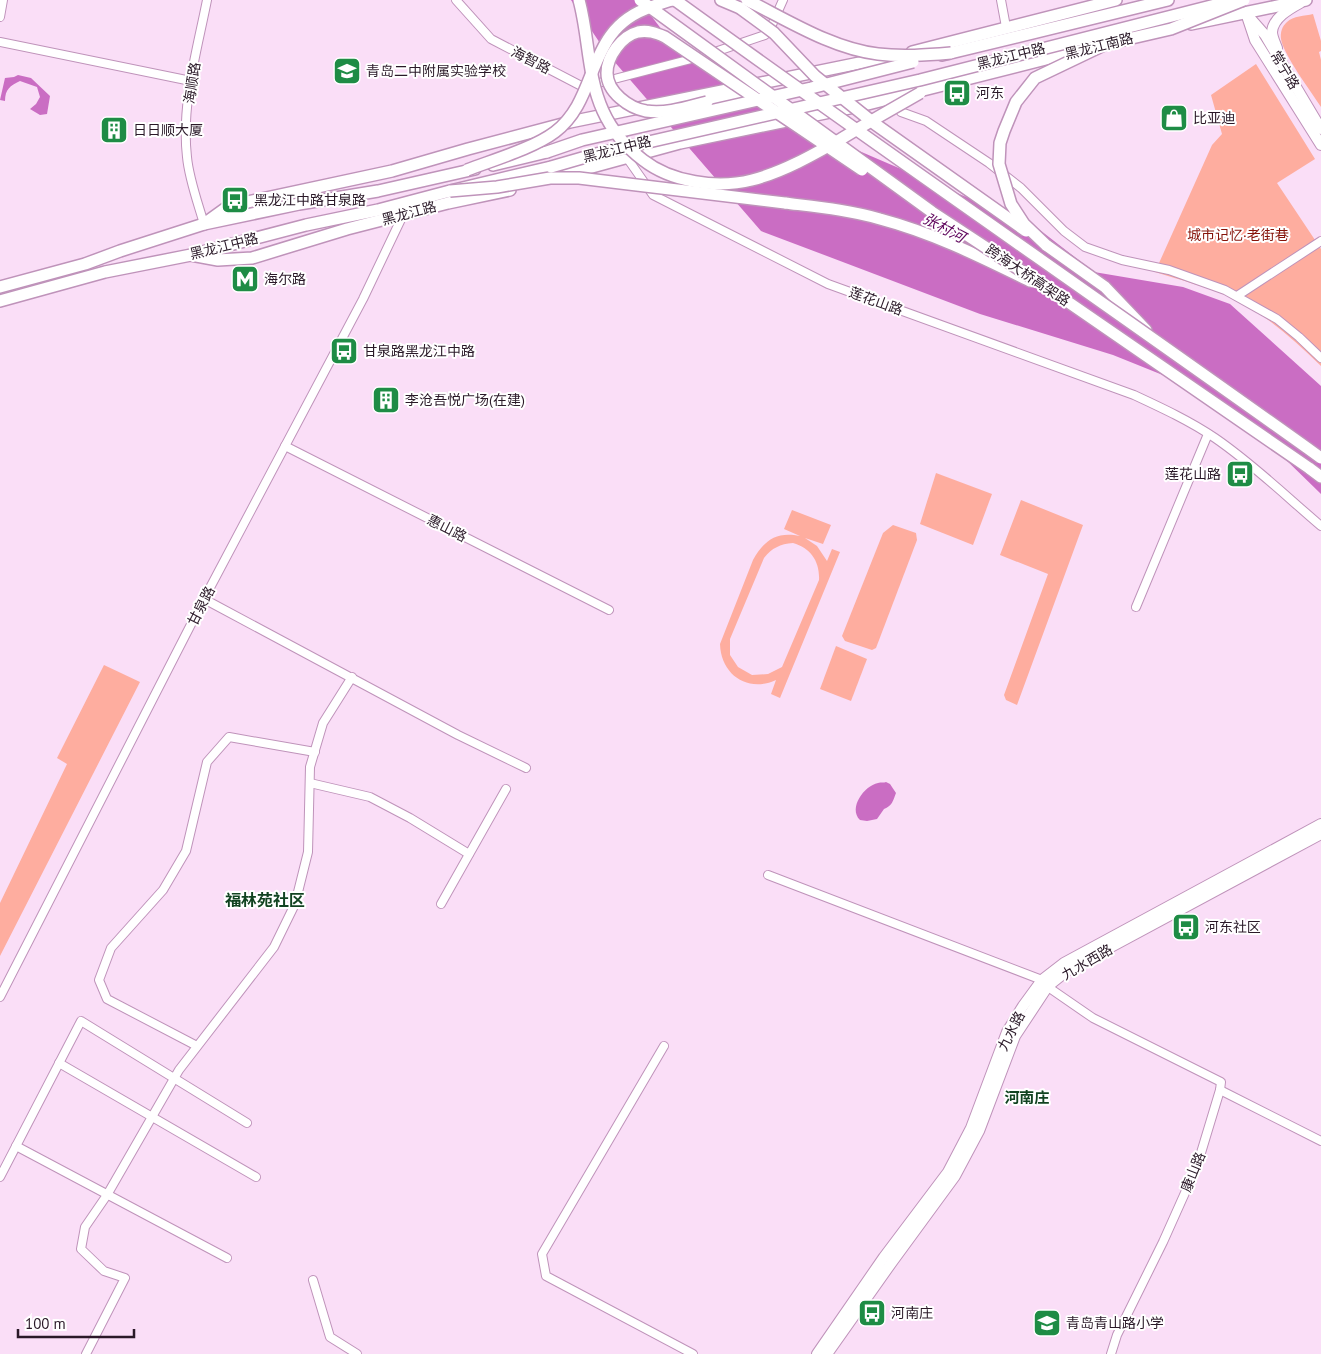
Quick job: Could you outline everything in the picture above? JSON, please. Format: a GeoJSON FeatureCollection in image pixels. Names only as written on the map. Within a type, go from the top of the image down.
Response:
{"type":"FeatureCollection","features":[{"type":"Feature","properties":{"kind":"highway"},"geometry":{"type":"LineString","coordinates":[[579,0],[584,19],[593,80],[602,109],[610,125],[624,144],[654,169],[686,180],[727,184],[750,181],[772,174],[814,154],[920,93],[1018,72],[1106,44],[1170,29],[1244,0]]}},
{"type":"Feature","properties":{"kind":"highway","name":"跨海大桥高架路"},"geometry":{"type":"LineString","coordinates":[[640,0],[932,212],[1055,293],[1321,477]]}},
{"type":"Feature","properties":{"kind":"highway"},"geometry":{"type":"LineString","coordinates":[[468,170],[537,142],[555,132],[572,113],[582,96],[602,49],[616,28],[627,17],[643,9],[674,0]]}},
{"type":"Feature","properties":{"kind":"highway","name":"跨海大桥高架路"},"geometry":{"type":"LineString","coordinates":[[674,0],[898,161],[1321,458]]}},
{"type":"Feature","properties":{"kind":"highway"},"geometry":{"type":"LineString","coordinates":[[721,0],[740,8],[774,32],[815,76],[900,143],[1104,287],[1154,339]]}},
{"type":"Feature","properties":{"kind":"highway"},"geometry":{"type":"LineString","coordinates":[[747,0],[830,41],[857,50],[878,54],[915,55],[951,53]]}},
{"type":"Feature","properties":{"kind":"highway"},"geometry":{"type":"LineString","coordinates":[[1006,27],[1116,0]]}},
{"type":"Feature","properties":{"kind":"highway","name":"黑龙江中路"},"geometry":{"type":"LineString","coordinates":[[0,287],[86,264],[204,224],[299,204],[378,191],[546,152],[582,140],[810,88],[1168,0]]}},
{"type":"Feature","properties":{"kind":"highway","name":"黑龙江中路"},"geometry":{"type":"LineString","coordinates":[[0,301],[106,272],[192,255],[551,167],[596,154],[920,80],[1236,0]]}},
{"type":"Feature","properties":{"kind":"highway","name":"黑龙江南路"},"geometry":{"type":"LineString","coordinates":[[864,105],[1168,28],[1246,14],[1305,0]]}},
{"type":"Feature","properties":{"kind":"highway","name":"黑龙江中路"},"geometry":{"type":"LineString","coordinates":[[204,224],[229,206],[392,171],[570,122],[857,62],[920,51],[1006,27]]}},
{"type":"Feature","properties":{"kind":"highway"},"geometry":{"type":"LineString","coordinates":[[810,88],[754,96],[745,97],[707,102],[665,112],[644,111],[620,98],[610,84],[607,73],[613,53],[629,36],[645,32],[665,36],[696,56],[750,94],[757,100],[850,162],[932,212]]}},
{"type":"Feature","properties":{"kind":"highway"},"geometry":{"type":"LineString","coordinates":[[1046,245],[1024,224],[1010,204],[999,164],[1000,143],[1016,102],[1035,78],[1106,44]]}},
{"type":"Feature","properties":{"kind":"highway","name":"黑龙江中路"},"geometry":{"type":"LineString","coordinates":[[625,157],[680,143],[864,105]]}},
{"type":"Feature","properties":{"kind":"highway","name":"黑龙江路"},"geometry":{"type":"LineString","coordinates":[[192,255],[218,260],[252,258],[305,241],[403,215],[524,187],[625,157]]}},
{"type":"Feature","properties":{"kind":"highway"},"geometry":{"type":"LineString","coordinates":[[450,191],[497,187],[550,178],[579,178],[829,209],[879,218],[924,233],[970,252],[1055,293]]}},
{"type":"Feature","properties":{"kind":"main road"},"geometry":{"type":"LineString","coordinates":[[1279,61],[1272,32],[1274,26],[1285,12],[1305,0]]}},
{"type":"Feature","properties":{"kind":"main road","name":"常宁路"},"geometry":{"type":"LineString","coordinates":[[1246,14],[1254,40],[1321,145]]}},
{"type":"Feature","properties":{"kind":"main road","name":"常宁路"},"geometry":{"type":"LineString","coordinates":[[1246,14],[1265,35],[1321,129]]}},
{"type":"Feature","properties":{"kind":"main road","name":"九水路"},"geometry":{"type":"LineString","coordinates":[[817,1354],[884,1257],[948,1172],[971,1128],[1007,1032],[1023,1006],[1064,963],[1321,824]]}},
{"type":"Feature","properties":{"kind":"main road","name":"九水西路"},"geometry":{"type":"LineString","coordinates":[[828,1354],[892,1262],[956,1176],[979,1131],[1015,1036],[1045,984],[1321,834]]}},
{"type":"Feature","properties":{"kind":"street"},"geometry":{"type":"LineString","coordinates":[[0,17],[3,0]]}},
{"type":"Feature","properties":{"kind":"street","name":"海顺路"},"geometry":{"type":"LineString","coordinates":[[204,224],[187,159],[185,129],[191,81],[207,0]]}},
{"type":"Feature","properties":{"kind":"street","name":"海智路"},"geometry":{"type":"LineString","coordinates":[[456,0],[490,39],[591,91],[611,113]]}},
{"type":"Feature","properties":{"kind":"street"},"geometry":{"type":"LineString","coordinates":[[582,86],[703,56],[765,34],[769,31],[783,0]]}},
{"type":"Feature","properties":{"kind":"street"},"geometry":{"type":"LineString","coordinates":[[1001,0],[1006,27]]}},
{"type":"Feature","properties":{"kind":"street"},"geometry":{"type":"LineString","coordinates":[[1236,0],[1246,14]]}},
{"type":"Feature","properties":{"kind":"street"},"geometry":{"type":"LineString","coordinates":[[0,42],[191,81]]}},
{"type":"Feature","properties":{"kind":"street"},"geometry":{"type":"LineString","coordinates":[[883,99],[893,101],[901,112],[926,121],[1021,188],[1064,231],[1085,247],[1122,260],[1169,270],[1225,290],[1277,319],[1321,358]]}},
{"type":"Feature","properties":{"kind":"street","name":"莲花山路"},"geometry":{"type":"LineString","coordinates":[[611,113],[625,157],[653,195],[828,284],[1134,395],[1168,411],[1208,434],[1248,463],[1321,526]]}},
{"type":"Feature","properties":{"kind":"street","name":"甘泉路"},"geometry":{"type":"LineString","coordinates":[[0,997],[204,598],[363,299],[403,215]]}},
{"type":"Feature","properties":{"kind":"street"},"geometry":{"type":"LineString","coordinates":[[1236,296],[1321,241]]}},
{"type":"Feature","properties":{"kind":"street"},"geometry":{"type":"LineString","coordinates":[[1136,607],[1208,434]]}},
{"type":"Feature","properties":{"kind":"street","name":"惠山路"},"geometry":{"type":"LineString","coordinates":[[285,446],[609,610]]}},
{"type":"Feature","properties":{"kind":"street"},"geometry":{"type":"LineString","coordinates":[[204,598],[458,735],[526,768]]}},
{"type":"Feature","properties":{"kind":"street"},"geometry":{"type":"LineString","coordinates":[[86,1354],[125,1278],[104,1271],[82,1249],[85,1227],[107,1195],[174,1078],[274,947],[295,904],[308,852],[310,767],[323,723],[352,677]]}},
{"type":"Feature","properties":{"kind":"street"},"geometry":{"type":"LineString","coordinates":[[197,1046],[107,999],[99,980],[110,948],[163,890],[186,851],[207,762],[229,737],[315,752]]}},
{"type":"Feature","properties":{"kind":"street"},"geometry":{"type":"LineString","coordinates":[[310,783],[370,797],[410,818],[469,854]]}},
{"type":"Feature","properties":{"kind":"street"},"geometry":{"type":"LineString","coordinates":[[441,904],[506,790]]}},
{"type":"Feature","properties":{"kind":"street"},"geometry":{"type":"LineString","coordinates":[[768,875],[1045,984],[1094,1018],[1221,1082],[1220,1090],[1321,1141]]}},
{"type":"Feature","properties":{"kind":"street"},"geometry":{"type":"LineString","coordinates":[[0,1177],[81,1021],[247,1123]]}},
{"type":"Feature","properties":{"kind":"street"},"geometry":{"type":"LineString","coordinates":[[664,1046],[542,1254],[546,1276],[693,1354]]}},
{"type":"Feature","properties":{"kind":"street"},"geometry":{"type":"LineString","coordinates":[[59,1063],[256,1178]]}},
{"type":"Feature","properties":{"kind":"street","name":"康山路"},"geometry":{"type":"LineString","coordinates":[[1111,1354],[1117,1334],[1163,1242],[1197,1166],[1220,1090]]}},
{"type":"Feature","properties":{"kind":"street"},"geometry":{"type":"LineString","coordinates":[[16,1146],[227,1258]]}},
{"type":"Feature","properties":{"kind":"street"},"geometry":{"type":"LineString","coordinates":[[313,1280],[330,1336],[357,1354]]}},
{"type":"Feature","properties":{"kind":"green space"},"geometry":{"type":"Polygon","coordinates":[[[1313,14],[1321,41],[1321,51],[1319,52],[1321,60],[1321,107],[1292,64],[1283,46],[1281,37],[1285,24],[1290,20],[1313,14]]]}},
{"type":"Feature","properties":{"kind":"green space","name":"城市记忆·老街巷"},"geometry":{"type":"Polygon","coordinates":[[[1256,64],[1315,159],[1277,183],[1321,249],[1321,366],[1279,328],[1244,304],[1213,290],[1155,272],[1212,145],[1222,134],[1211,95],[1256,64]]]}},
{"type":"Feature","properties":{"kind":"green space"},"geometry":{"type":"Polygon","coordinates":[[[936,473],[992,494],[973,545],[920,524],[936,473]]]}},
{"type":"Feature","properties":{"kind":"green space"},"geometry":{"type":"Polygon","coordinates":[[[1021,500],[1083,525],[1017,705],[1006,700],[1004,695],[1048,574],[1000,555],[1021,500]]]}},
{"type":"Feature","properties":{"kind":"green space"},"geometry":{"type":"Polygon","coordinates":[[[792,510],[831,525],[823,544],[805,538],[817,546],[827,561],[832,549],[840,552],[780,698],[771,694],[776,680],[756,684],[746,682],[731,672],[725,665],[720,644],[757,553],[767,542],[778,536],[800,536],[784,529],[792,510]],[[793,543],[784,544],[773,549],[764,558],[730,639],[730,655],[738,667],[752,675],[768,674],[782,667],[819,580],[816,562],[805,548],[793,543]]]}},
{"type":"Feature","properties":{"kind":"green space"},"geometry":{"type":"Polygon","coordinates":[[[893,525],[916,533],[917,540],[876,648],[872,650],[845,641],[842,636],[883,533],[893,525]]]}},
{"type":"Feature","properties":{"kind":"green space"},"geometry":{"type":"Polygon","coordinates":[[[836,646],[867,659],[851,701],[820,689],[836,646]]]}},
{"type":"Feature","properties":{"kind":"green space"},"geometry":{"type":"Polygon","coordinates":[[[104,665],[140,682],[0,956],[0,903],[67,764],[57,758],[104,665]]]}},
{"type":"Feature","properties":{"kind":"water","name":"张村河"},"geometry":{"type":"Polygon","coordinates":[[[571,0],[639,0],[672,43],[808,129],[1036,227],[1094,272],[1183,287],[1230,304],[1321,386],[1321,494],[1241,416],[1210,394],[1113,355],[980,314],[761,231],[606,52],[571,0]]]}},
{"type":"Feature","properties":{"kind":"water"},"geometry":{"type":"Polygon","coordinates":[[[18,75],[31,78],[50,96],[47,114],[40,115],[30,109],[40,97],[37,87],[20,81],[9,88],[5,101],[0,100],[5,78],[18,75]]]}},
{"type":"Feature","properties":{"kind":"water"},"geometry":{"type":"Polygon","coordinates":[[[886,782],[890,784],[896,793],[892,803],[884,809],[877,819],[860,820],[856,810],[859,798],[873,785],[886,782]]]}},
{"type":"Feature","properties":{"kind":"place","name":"青岛二中附属实验学校"},"geometry":{"type":"Point","coordinates":[347,71]}},
{"type":"Feature","properties":{"kind":"place","name":"河东"},"geometry":{"type":"Point","coordinates":[957,93]}},
{"type":"Feature","properties":{"kind":"place","name":"比亚迪"},"geometry":{"type":"Point","coordinates":[1174,118]}},
{"type":"Feature","properties":{"kind":"place","name":"日日顺大厦"},"geometry":{"type":"Point","coordinates":[114,130]}},
{"type":"Feature","properties":{"kind":"place","name":"黑龙江中路甘泉路"},"geometry":{"type":"Point","coordinates":[235,200]}},
{"type":"Feature","properties":{"kind":"place","name":"海尔路"},"geometry":{"type":"Point","coordinates":[245,279]}},
{"type":"Feature","properties":{"kind":"place","name":"甘泉路黑龙江中路"},"geometry":{"type":"Point","coordinates":[344,351]}},
{"type":"Feature","properties":{"kind":"place","name":"李沧吾悦广场(在建)"},"geometry":{"type":"Point","coordinates":[386,400]}},
{"type":"Feature","properties":{"kind":"place","name":"莲花山路"},"geometry":{"type":"Point","coordinates":[1240,474]}},
{"type":"Feature","properties":{"kind":"place","name":"河东社区"},"geometry":{"type":"Point","coordinates":[1186,927]}},
{"type":"Feature","properties":{"kind":"place","name":"河南庄"},"geometry":{"type":"Point","coordinates":[872,1313]}},
{"type":"Feature","properties":{"kind":"place","name":"青岛青山路小学"},"geometry":{"type":"Point","coordinates":[1047,1323]}},
{"type":"Feature","properties":{"kind":"district","name":"福林苑社区"},"geometry":{"type":"Point","coordinates":[265,900]}},
{"type":"Feature","properties":{"kind":"district","name":"河南庄"},"geometry":{"type":"Point","coordinates":[1027,1098]}}]}
